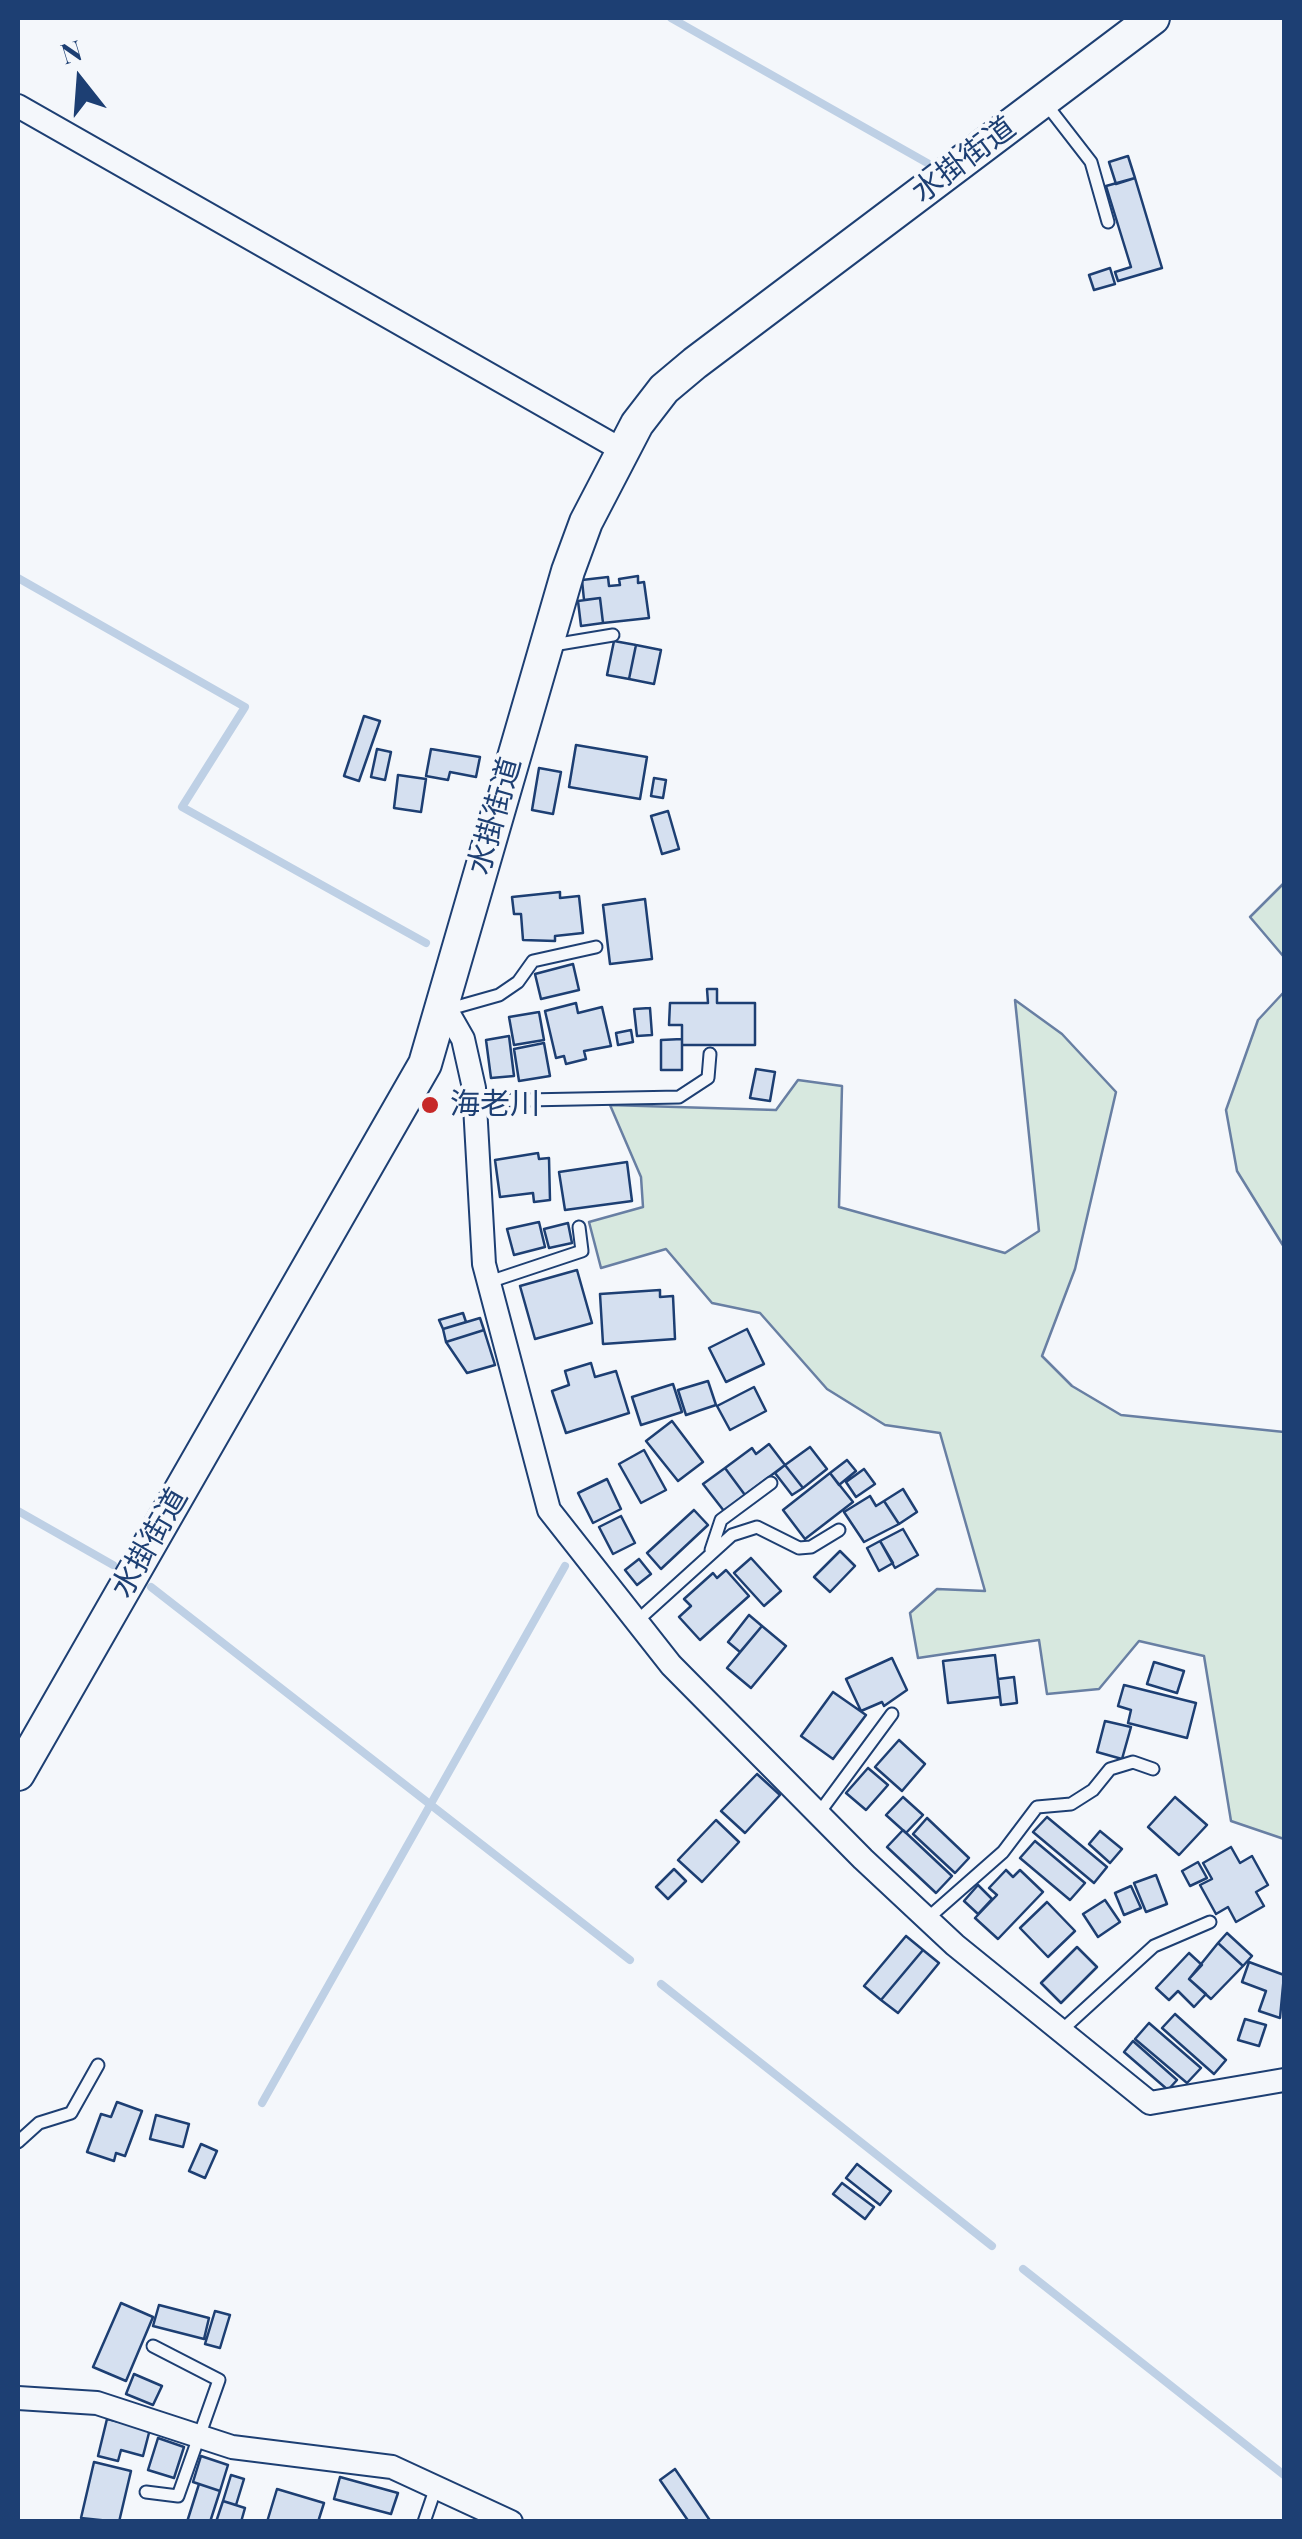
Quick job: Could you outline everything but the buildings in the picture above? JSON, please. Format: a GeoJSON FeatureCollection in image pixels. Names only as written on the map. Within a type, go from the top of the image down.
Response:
{"type":"FeatureCollection","features":[{"type":"Feature","properties":{"kind":"main road","name":"水掛街道"},"geometry":{"type":"LineString","coordinates":[[18,1774],[425,1064],[445,1007],[544,646],[586,522],[622,450],[664,389],[695,363],[1153,18]]}},
{"type":"Feature","properties":{"kind":"street"},"geometry":{"type":"LineString","coordinates":[[18,106],[622,450]]}},
{"type":"Feature","properties":{"kind":"street"},"geometry":{"type":"LineString","coordinates":[[445,1007],[463,1039],[474,1101],[489,1282],[549,1510],[671,1664],[820,1813],[955,1945],[1150,2103],[1284,2080]]}},
{"type":"Feature","properties":{"kind":"street"},"geometry":{"type":"LineString","coordinates":[[18,2398],[97,2403],[232,2448],[392,2467],[511,2522]]}},
{"type":"Feature","properties":{"kind":"lane"},"geometry":{"type":"LineString","coordinates":[[1044,101],[1090,162],[1108,222]]}},
{"type":"Feature","properties":{"kind":"lane"},"geometry":{"type":"LineString","coordinates":[[544,646],[613,635]]}},
{"type":"Feature","properties":{"kind":"lane"},"geometry":{"type":"LineString","coordinates":[[445,1007],[499,996],[518,982],[532,962],[596,947]]}},
{"type":"Feature","properties":{"kind":"lane"},"geometry":{"type":"LineString","coordinates":[[474,1101],[679,1097],[708,1078],[710,1054]]}},
{"type":"Feature","properties":{"kind":"lane"},"geometry":{"type":"LineString","coordinates":[[489,1282],[582,1251],[579,1228]]}},
{"type":"Feature","properties":{"kind":"lane"},"geometry":{"type":"LineString","coordinates":[[711,1550],[721,1520],[771,1483]]}},
{"type":"Feature","properties":{"kind":"lane"},"geometry":{"type":"LineString","coordinates":[[637,1622],[711,1550],[732,1535],[758,1527],[798,1548],[811,1547],[839,1530]]}},
{"type":"Feature","properties":{"kind":"lane"},"geometry":{"type":"LineString","coordinates":[[820,1813],[892,1714]]}},
{"type":"Feature","properties":{"kind":"lane"},"geometry":{"type":"LineString","coordinates":[[928,1918],[1003,1852],[1038,1807],[1071,1804],[1093,1790],[1110,1769],[1133,1762],[1154,1769]]}},
{"type":"Feature","properties":{"kind":"lane"},"geometry":{"type":"LineString","coordinates":[[1063,2029],[1154,1946],[1210,1922]]}},
{"type":"Feature","properties":{"kind":"lane"},"geometry":{"type":"LineString","coordinates":[[18,2142],[40,2123],[71,2113],[98,2065]]}},
{"type":"Feature","properties":{"kind":"lane"},"geometry":{"type":"LineString","coordinates":[[146,2492],[178,2496],[219,2380],[153,2346]]}},
{"type":"Feature","properties":{"kind":"lane"},"geometry":{"type":"LineString","coordinates":[[424,2522],[435,2490]]}},
{"type":"Feature","properties":{"kind":"shaded area"},"geometry":{"type":"Polygon","coordinates":[[[1284,883],[1284,957],[1250,917],[1284,883]]]}},
{"type":"Feature","properties":{"kind":"shaded area"},"geometry":{"type":"Polygon","coordinates":[[[1284,992],[1284,1247],[1237,1171],[1226,1110],[1258,1020],[1284,992]]]}},
{"type":"Feature","properties":{"kind":"shaded area"},"geometry":{"type":"Polygon","coordinates":[[[1015,1000],[1062,1034],[1116,1092],[1075,1269],[1042,1356],[1072,1386],[1121,1415],[1284,1432],[1284,1839],[1231,1821],[1204,1656],[1139,1641],[1099,1689],[1047,1694],[1039,1640],[918,1658],[910,1613],[937,1589],[985,1591],[940,1433],[885,1425],[827,1389],[760,1313],[712,1303],[666,1249],[601,1268],[589,1222],[643,1207],[641,1177],[610,1105],[776,1110],[798,1080],[842,1086],[839,1207],[1005,1253],[1039,1231],[1015,1000]]]}},
{"type":"Feature","properties":{"kind":"waterway"},"geometry":{"type":"LineString","coordinates":[[671,18],[929,164]]}},
{"type":"Feature","properties":{"kind":"waterway"},"geometry":{"type":"LineString","coordinates":[[18,578],[245,707],[182,807],[426,943]]}},
{"type":"Feature","properties":{"kind":"waterway"},"geometry":{"type":"LineString","coordinates":[[18,1511],[113,1565]]}},
{"type":"Feature","properties":{"kind":"waterway"},"geometry":{"type":"LineString","coordinates":[[262,2103],[565,1566]]}},
{"type":"Feature","properties":{"kind":"waterway"},"geometry":{"type":"LineString","coordinates":[[151,1587],[630,1960]]}},
{"type":"Feature","properties":{"kind":"waterway"},"geometry":{"type":"LineString","coordinates":[[661,1984],[992,2246]]}},
{"type":"Feature","properties":{"kind":"waterway"},"geometry":{"type":"LineString","coordinates":[[1023,2269],[1284,2475]]}},
{"type":"Feature","properties":{"kind":"place","name":"海老川"},"geometry":{"type":"Point","coordinates":[430,1105]}}]}
